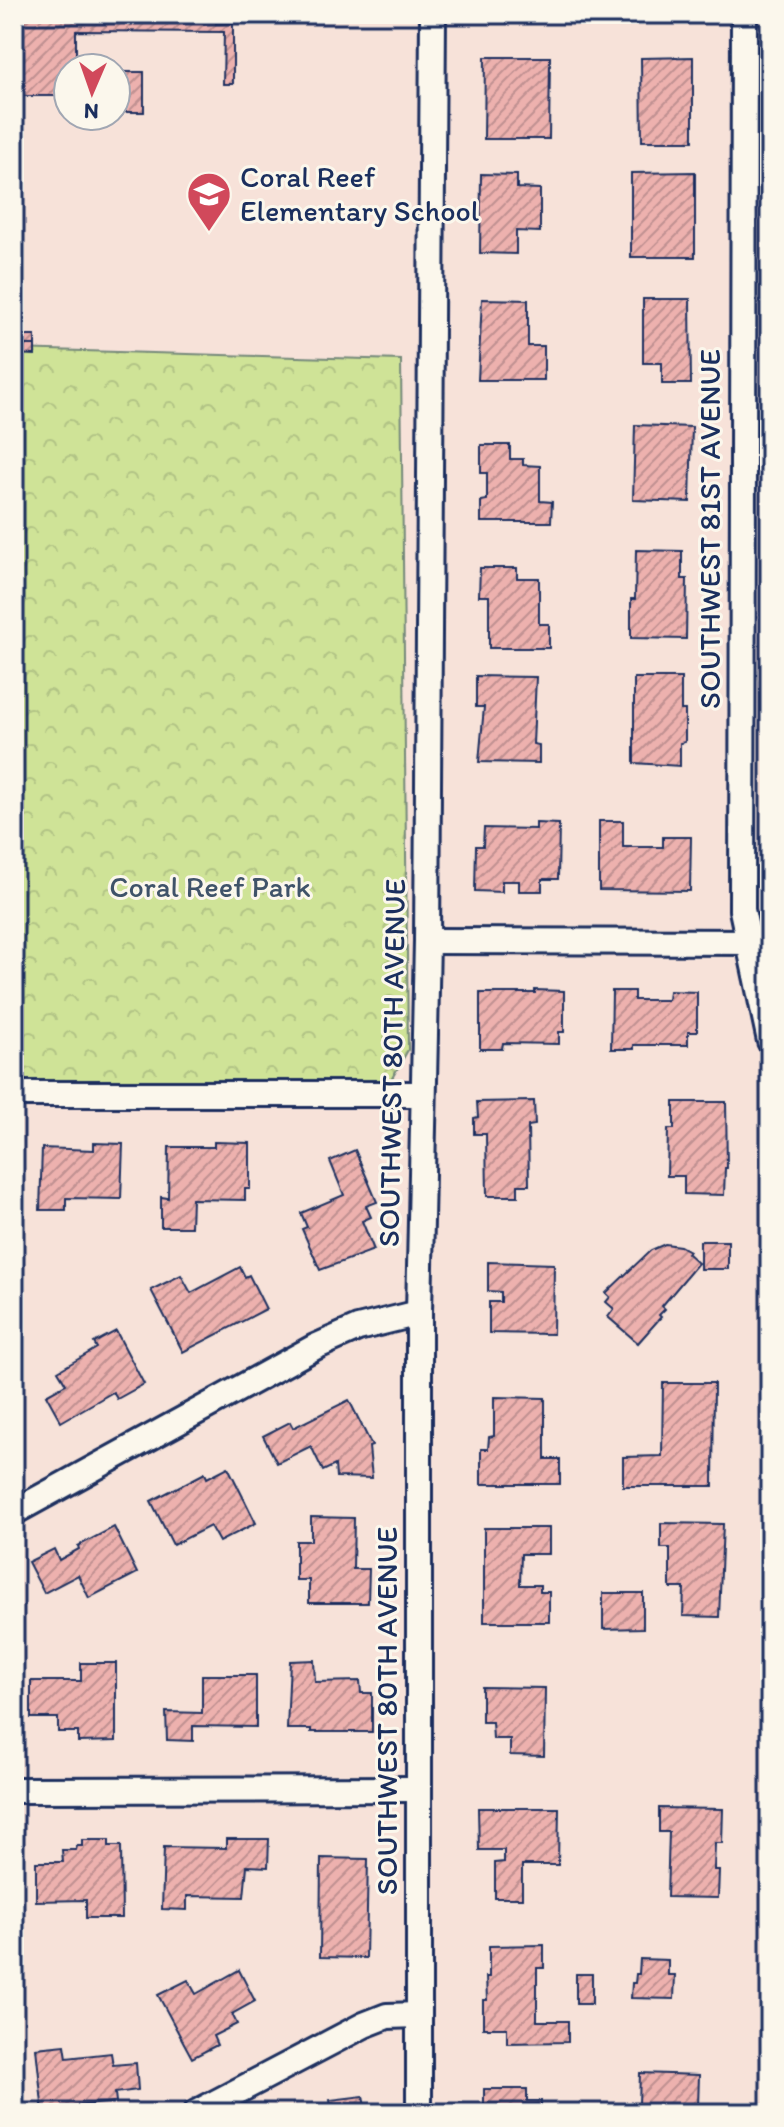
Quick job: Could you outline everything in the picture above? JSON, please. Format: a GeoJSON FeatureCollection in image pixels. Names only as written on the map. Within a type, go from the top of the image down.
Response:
{"type":"FeatureCollection","features":[{"type":"Feature","properties":{"kind":"street","name":"SOUTHWEST 80TH AVENUE"},"geometry":{"type":"LineString","coordinates":[[419,2113],[419,1313],[427,941],[433,14]]}},
{"type":"Feature","properties":{"kind":"street","name":"SOUTHWEST 81ST AVENUE"},"geometry":{"type":"LineString","coordinates":[[744,14],[742,910],[759,942],[770,1041]]}},
{"type":"Feature","properties":{"kind":"street"},"geometry":{"type":"LineString","coordinates":[[427,941],[759,942]]}},
{"type":"Feature","properties":{"kind":"street"},"geometry":{"type":"LineString","coordinates":[[14,1094],[423,1094]]}},
{"type":"Feature","properties":{"kind":"street"},"geometry":{"type":"LineString","coordinates":[[14,1512],[315,1347],[358,1328],[419,1313]]}},
{"type":"Feature","properties":{"kind":"street"},"geometry":{"type":"LineString","coordinates":[[14,1790],[419,1789]]}},
{"type":"Feature","properties":{"kind":"street"},"geometry":{"type":"LineString","coordinates":[[196,2113],[364,2025],[387,2016],[418,2015]]}},
{"type":"Feature","properties":{"kind":"green space","name":"Coral Reef Park"},"geometry":{"type":"Polygon","coordinates":[[[14,349],[401,360],[408,1050],[387,1087],[14,1082],[14,349]]]}},
{"type":"Feature","properties":{"kind":"building"},"geometry":{"type":"Polygon","coordinates":[[[14,14],[216,14],[216,24],[233,23],[233,84],[223,84],[224,32],[76,31],[76,52],[52,52],[52,96],[14,96],[14,14]]]}},
{"type":"Feature","properties":{"kind":"building"},"geometry":{"type":"Polygon","coordinates":[[[485,57],[550,57],[549,139],[484,139],[485,57]]]}},
{"type":"Feature","properties":{"kind":"building"},"geometry":{"type":"Polygon","coordinates":[[[693,57],[693,141],[642,141],[641,58],[693,57]]]}},
{"type":"Feature","properties":{"kind":"building"},"geometry":{"type":"Polygon","coordinates":[[[132,72],[144,72],[144,112],[132,112],[132,72]]]}},
{"type":"Feature","properties":{"kind":"building"},"geometry":{"type":"Polygon","coordinates":[[[695,172],[695,257],[631,257],[631,173],[695,172]]]}},
{"type":"Feature","properties":{"kind":"building"},"geometry":{"type":"Polygon","coordinates":[[[481,174],[517,175],[517,188],[540,189],[540,232],[516,231],[516,254],[480,253],[481,174]]]}},
{"type":"Feature","properties":{"kind":"building"},"geometry":{"type":"Polygon","coordinates":[[[482,299],[528,300],[528,346],[544,346],[544,380],[478,380],[482,299]]]}},
{"type":"Feature","properties":{"kind":"building"},"geometry":{"type":"Polygon","coordinates":[[[643,299],[690,299],[691,384],[662,384],[662,363],[643,363],[643,299]]]}},
{"type":"Feature","properties":{"kind":"building"},"geometry":{"type":"Polygon","coordinates":[[[14,336],[35,336],[35,345],[14,345],[14,336]]]}},
{"type":"Feature","properties":{"kind":"building"},"geometry":{"type":"Polygon","coordinates":[[[14,345],[35,345],[35,355],[14,354],[14,345]]]}},
{"type":"Feature","properties":{"kind":"building"},"geometry":{"type":"Polygon","coordinates":[[[635,425],[692,427],[690,502],[633,500],[635,425]]]}},
{"type":"Feature","properties":{"kind":"building"},"geometry":{"type":"Polygon","coordinates":[[[481,445],[510,445],[510,459],[523,459],[523,465],[540,466],[540,501],[552,502],[551,522],[481,522],[481,501],[487,500],[487,473],[481,473],[481,445]]]}},
{"type":"Feature","properties":{"kind":"building"},"geometry":{"type":"Polygon","coordinates":[[[636,550],[682,551],[682,579],[687,579],[686,639],[631,638],[636,550]]]}},
{"type":"Feature","properties":{"kind":"building"},"geometry":{"type":"Polygon","coordinates":[[[480,568],[517,568],[517,578],[539,578],[539,624],[549,624],[549,648],[489,648],[489,596],[479,596],[480,568]]]}},
{"type":"Feature","properties":{"kind":"building"},"geometry":{"type":"Polygon","coordinates":[[[476,676],[536,677],[533,744],[539,745],[539,763],[479,762],[484,707],[476,707],[476,676]]]}},
{"type":"Feature","properties":{"kind":"building"},"geometry":{"type":"Polygon","coordinates":[[[634,678],[681,678],[685,742],[680,743],[680,766],[634,763],[634,678]]]}},
{"type":"Feature","properties":{"kind":"building"},"geometry":{"type":"Polygon","coordinates":[[[599,821],[623,821],[623,847],[663,847],[663,837],[691,837],[690,891],[599,890],[599,821]]]}},
{"type":"Feature","properties":{"kind":"building"},"geometry":{"type":"Polygon","coordinates":[[[536,823],[559,824],[558,879],[542,879],[542,891],[519,891],[519,881],[502,881],[502,892],[475,891],[476,846],[483,846],[484,828],[536,829],[536,823]]]}},
{"type":"Feature","properties":{"kind":"building"},"geometry":{"type":"Polygon","coordinates":[[[535,990],[564,991],[564,1032],[559,1032],[559,1044],[503,1043],[502,1049],[480,1049],[480,993],[535,993],[535,990]]]}},
{"type":"Feature","properties":{"kind":"building"},"geometry":{"type":"Polygon","coordinates":[[[612,991],[634,991],[634,1000],[668,1000],[669,991],[697,992],[697,1032],[688,1032],[688,1045],[634,1045],[634,1049],[611,1049],[612,991]]]}},
{"type":"Feature","properties":{"kind":"building"},"geometry":{"type":"Polygon","coordinates":[[[534,1101],[535,1125],[528,1126],[529,1185],[518,1185],[518,1196],[487,1196],[486,1134],[474,1134],[477,1102],[534,1101]]]}},
{"type":"Feature","properties":{"kind":"building"},"geometry":{"type":"Polygon","coordinates":[[[674,1102],[726,1102],[727,1168],[724,1195],[684,1194],[684,1176],[667,1176],[668,1129],[674,1129],[674,1102]]]}},
{"type":"Feature","properties":{"kind":"building"},"geometry":{"type":"Polygon","coordinates":[[[214,1142],[250,1143],[250,1189],[245,1189],[245,1200],[192,1199],[191,1227],[161,1227],[161,1197],[168,1198],[169,1147],[214,1147],[214,1142]]]}},
{"type":"Feature","properties":{"kind":"building"},"geometry":{"type":"Polygon","coordinates":[[[94,1143],[123,1144],[121,1199],[66,1198],[66,1210],[40,1210],[42,1148],[94,1150],[94,1143]]]}},
{"type":"Feature","properties":{"kind":"building"},"geometry":{"type":"Polygon","coordinates":[[[355,1150],[377,1202],[366,1206],[371,1217],[362,1221],[374,1250],[320,1270],[302,1229],[307,1227],[301,1213],[344,1195],[330,1161],[355,1150]]]}},
{"type":"Feature","properties":{"kind":"building"},"geometry":{"type":"Polygon","coordinates":[[[700,1241],[728,1241],[728,1269],[700,1269],[700,1241]]]}},
{"type":"Feature","properties":{"kind":"building"},"geometry":{"type":"Polygon","coordinates":[[[665,1244],[689,1251],[687,1253],[698,1263],[662,1306],[665,1309],[659,1315],[661,1317],[638,1343],[608,1317],[614,1309],[606,1302],[610,1297],[606,1293],[651,1250],[665,1244]]]}},
{"type":"Feature","properties":{"kind":"building"},"geometry":{"type":"Polygon","coordinates":[[[488,1262],[554,1264],[553,1334],[489,1333],[489,1302],[501,1302],[501,1292],[488,1291],[488,1262]]]}},
{"type":"Feature","properties":{"kind":"building"},"geometry":{"type":"Polygon","coordinates":[[[240,1267],[245,1277],[249,1275],[266,1309],[183,1352],[151,1290],[181,1275],[191,1293],[240,1267]]]}},
{"type":"Feature","properties":{"kind":"building"},"geometry":{"type":"Polygon","coordinates":[[[116,1331],[144,1384],[117,1399],[113,1392],[61,1422],[46,1395],[66,1384],[58,1371],[97,1348],[94,1343],[116,1331]]]}},
{"type":"Feature","properties":{"kind":"building"},"geometry":{"type":"Polygon","coordinates":[[[663,1383],[714,1383],[713,1486],[623,1486],[623,1457],[662,1456],[663,1383]]]}},
{"type":"Feature","properties":{"kind":"building"},"geometry":{"type":"Polygon","coordinates":[[[494,1397],[545,1398],[545,1459],[560,1459],[560,1484],[481,1484],[481,1449],[488,1449],[489,1437],[494,1436],[494,1397]]]}},
{"type":"Feature","properties":{"kind":"building"},"geometry":{"type":"Polygon","coordinates":[[[349,1400],[372,1446],[369,1447],[372,1478],[336,1477],[335,1465],[323,1471],[311,1446],[277,1463],[263,1436],[290,1422],[293,1428],[349,1400]]]}},
{"type":"Feature","properties":{"kind":"building"},"geometry":{"type":"Polygon","coordinates":[[[228,1467],[256,1523],[219,1542],[210,1526],[173,1545],[151,1501],[205,1473],[207,1478],[228,1467]]]}},
{"type":"Feature","properties":{"kind":"building"},"geometry":{"type":"Polygon","coordinates":[[[311,1517],[354,1518],[353,1569],[369,1569],[368,1603],[309,1603],[309,1580],[296,1580],[296,1541],[311,1541],[311,1517]]]}},
{"type":"Feature","properties":{"kind":"building"},"geometry":{"type":"Polygon","coordinates":[[[661,1523],[723,1524],[719,1617],[683,1616],[684,1588],[670,1588],[670,1548],[661,1548],[661,1523]]]}},
{"type":"Feature","properties":{"kind":"building"},"geometry":{"type":"Polygon","coordinates":[[[114,1527],[137,1573],[89,1598],[78,1575],[44,1593],[28,1562],[54,1549],[59,1560],[114,1527]]]}},
{"type":"Feature","properties":{"kind":"building"},"geometry":{"type":"Polygon","coordinates":[[[484,1528],[549,1528],[549,1554],[521,1554],[520,1585],[540,1585],[540,1592],[549,1592],[549,1622],[484,1622],[484,1528]]]}},
{"type":"Feature","properties":{"kind":"building"},"geometry":{"type":"Polygon","coordinates":[[[603,1593],[643,1593],[643,1628],[603,1629],[603,1593]]]}},
{"type":"Feature","properties":{"kind":"building"},"geometry":{"type":"Polygon","coordinates":[[[314,1660],[315,1682],[360,1681],[361,1693],[372,1693],[372,1732],[287,1729],[290,1661],[314,1660]]]}},
{"type":"Feature","properties":{"kind":"building"},"geometry":{"type":"Polygon","coordinates":[[[81,1663],[116,1663],[116,1741],[78,1742],[78,1732],[58,1732],[58,1718],[31,1718],[31,1681],[81,1681],[81,1663]]]}},
{"type":"Feature","properties":{"kind":"building"},"geometry":{"type":"Polygon","coordinates":[[[202,1675],[256,1675],[256,1727],[193,1726],[193,1741],[167,1740],[166,1712],[202,1713],[202,1675]]]}},
{"type":"Feature","properties":{"kind":"building"},"geometry":{"type":"Polygon","coordinates":[[[482,1687],[545,1688],[544,1756],[510,1755],[510,1739],[493,1739],[492,1722],[482,1722],[482,1687]]]}},
{"type":"Feature","properties":{"kind":"building"},"geometry":{"type":"Polygon","coordinates":[[[478,1808],[559,1808],[558,1865],[522,1865],[522,1898],[495,1898],[495,1863],[504,1862],[504,1850],[479,1850],[478,1808]]]}},
{"type":"Feature","properties":{"kind":"building"},"geometry":{"type":"Polygon","coordinates":[[[659,1808],[723,1809],[722,1843],[715,1843],[714,1870],[719,1870],[718,1898],[667,1897],[669,1832],[659,1832],[659,1808]]]}},
{"type":"Feature","properties":{"kind":"building"},"geometry":{"type":"Polygon","coordinates":[[[226,1839],[269,1839],[268,1867],[247,1866],[244,1897],[187,1896],[187,1910],[162,1909],[164,1847],[226,1848],[226,1839]]]}},
{"type":"Feature","properties":{"kind":"building"},"geometry":{"type":"Polygon","coordinates":[[[82,1840],[109,1840],[109,1846],[121,1846],[122,1918],[86,1918],[86,1900],[36,1901],[36,1862],[63,1862],[62,1850],[76,1850],[77,1846],[82,1846],[82,1840]]]}},
{"type":"Feature","properties":{"kind":"building"},"geometry":{"type":"Polygon","coordinates":[[[321,1858],[368,1859],[366,1958],[320,1957],[321,1858]]]}},
{"type":"Feature","properties":{"kind":"building"},"geometry":{"type":"Polygon","coordinates":[[[544,1945],[544,1968],[537,1968],[537,2021],[568,2021],[568,2042],[507,2043],[507,2028],[483,2028],[489,1946],[544,1945]]]}},
{"type":"Feature","properties":{"kind":"building"},"geometry":{"type":"Polygon","coordinates":[[[640,1959],[668,1960],[668,1975],[675,1975],[674,1999],[631,1998],[640,1959]]]}},
{"type":"Feature","properties":{"kind":"building"},"geometry":{"type":"Polygon","coordinates":[[[239,1970],[255,2001],[232,2014],[237,2024],[213,2036],[217,2045],[192,2058],[158,1995],[188,1980],[196,1994],[239,1970]]]}},
{"type":"Feature","properties":{"kind":"building"},"geometry":{"type":"Polygon","coordinates":[[[576,1974],[592,1974],[592,2004],[576,2004],[576,1974]]]}},
{"type":"Feature","properties":{"kind":"building"},"geometry":{"type":"Polygon","coordinates":[[[65,2045],[67,2058],[111,2053],[113,2065],[136,2063],[138,2090],[115,2093],[116,2102],[74,2106],[75,2113],[43,2113],[36,2048],[65,2045]]]}},
{"type":"Feature","properties":{"kind":"building"},"geometry":{"type":"Polygon","coordinates":[[[640,2073],[699,2075],[698,2107],[686,2107],[686,2113],[654,2113],[654,2105],[639,2104],[640,2073]]]}},
{"type":"Feature","properties":{"kind":"building"},"geometry":{"type":"Polygon","coordinates":[[[484,2089],[527,2089],[527,2101],[541,2101],[541,2113],[484,2113],[484,2089]]]}},
{"type":"Feature","properties":{"kind":"building"},"geometry":{"type":"Polygon","coordinates":[[[363,2096],[366,2113],[307,2113],[307,2109],[331,2106],[330,2100],[363,2096]]]}},
{"type":"Feature","properties":{"kind":"place","name":"Coral Reef Elementary School"},"geometry":{"type":"Point","coordinates":[209,233]}}]}
